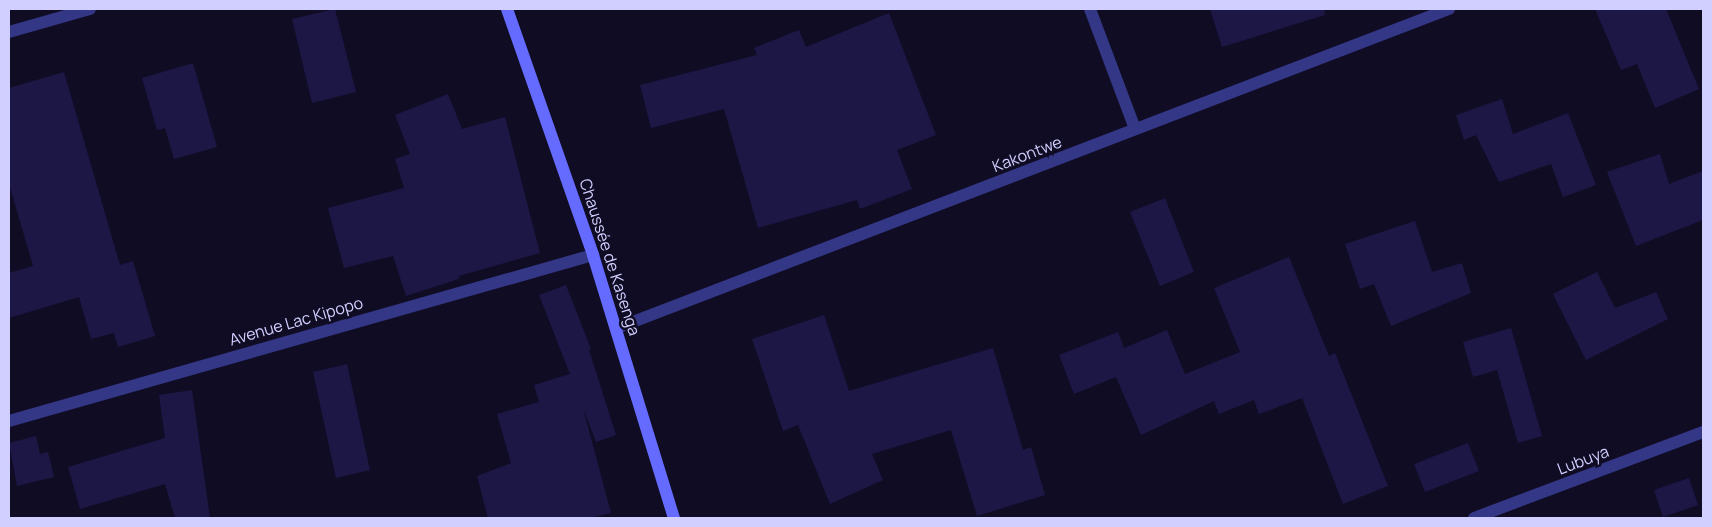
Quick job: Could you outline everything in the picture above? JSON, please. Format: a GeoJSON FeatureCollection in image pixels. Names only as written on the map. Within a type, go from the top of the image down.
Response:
{"type":"FeatureCollection","features":[{"type":"Feature","properties":{"kind":"main road","name":"Chaussée de Kasenga"},"geometry":{"type":"LineString","coordinates":[[508,9],[617,328],[674,518]]}},
{"type":"Feature","properties":{"kind":"street"},"geometry":{"type":"LineString","coordinates":[[9,32],[90,9]]}},
{"type":"Feature","properties":{"kind":"street"},"geometry":{"type":"LineString","coordinates":[[1090,9],[1136,130]]}},
{"type":"Feature","properties":{"kind":"street","name":"Kakontwe"},"geometry":{"type":"LineString","coordinates":[[617,328],[1449,9]]}},
{"type":"Feature","properties":{"kind":"street","name":"Avenue Lac Kipopo"},"geometry":{"type":"LineString","coordinates":[[9,421],[593,256]]}},
{"type":"Feature","properties":{"kind":"street","name":"Lubuya"},"geometry":{"type":"LineString","coordinates":[[1474,518],[1703,432]]}},
{"type":"Feature","properties":{"kind":"building"},"geometry":{"type":"Polygon","coordinates":[[[335,9],[356,92],[312,103],[292,19],[335,9]]]}},
{"type":"Feature","properties":{"kind":"building"},"geometry":{"type":"Polygon","coordinates":[[[1210,9],[1324,9],[1325,15],[1222,47],[1210,9]]]}},
{"type":"Feature","properties":{"kind":"building"},"geometry":{"type":"Polygon","coordinates":[[[1595,9],[1666,9],[1699,89],[1655,108],[1637,64],[1621,70],[1595,9]]]}},
{"type":"Feature","properties":{"kind":"building"},"geometry":{"type":"Polygon","coordinates":[[[889,13],[936,135],[897,150],[912,189],[860,209],[857,200],[758,228],[724,109],[651,128],[640,85],[757,55],[754,48],[799,30],[806,47],[889,13]]]}},
{"type":"Feature","properties":{"kind":"building"},"geometry":{"type":"Polygon","coordinates":[[[193,63],[217,147],[174,159],[165,128],[157,130],[142,78],[193,63]]]}},
{"type":"Feature","properties":{"kind":"building"},"geometry":{"type":"Polygon","coordinates":[[[64,72],[120,265],[133,261],[155,336],[118,347],[114,333],[91,339],[79,297],[9,318],[9,273],[33,266],[9,184],[9,88],[64,72]]]}},
{"type":"Feature","properties":{"kind":"building"},"geometry":{"type":"Polygon","coordinates":[[[448,94],[462,129],[505,117],[540,253],[459,276],[459,279],[406,296],[393,256],[344,268],[328,208],[404,188],[395,159],[410,154],[395,115],[448,94]]]}},
{"type":"Feature","properties":{"kind":"building"},"geometry":{"type":"Polygon","coordinates":[[[1502,99],[1513,134],[1568,113],[1596,185],[1563,197],[1551,164],[1499,182],[1476,135],[1464,140],[1456,115],[1502,99]]]}},
{"type":"Feature","properties":{"kind":"building"},"geometry":{"type":"Polygon","coordinates":[[[1660,154],[1669,184],[1703,171],[1703,220],[1636,246],[1607,172],[1660,154]]]}},
{"type":"Feature","properties":{"kind":"building"},"geometry":{"type":"Polygon","coordinates":[[[1165,198],[1194,272],[1160,286],[1130,212],[1165,198]]]}},
{"type":"Feature","properties":{"kind":"building"},"geometry":{"type":"Polygon","coordinates":[[[1415,221],[1432,272],[1462,263],[1471,293],[1391,326],[1374,284],[1360,289],[1345,244],[1415,221]]]}},
{"type":"Feature","properties":{"kind":"building"},"geometry":{"type":"Polygon","coordinates":[[[1289,257],[1329,356],[1335,353],[1388,486],[1343,504],[1302,398],[1259,414],[1254,400],[1219,414],[1214,401],[1141,435],[1116,377],[1074,394],[1059,355],[1118,332],[1124,348],[1167,330],[1185,374],[1240,352],[1214,288],[1289,257]]]}},
{"type":"Feature","properties":{"kind":"building"},"geometry":{"type":"Polygon","coordinates":[[[1597,272],[1615,308],[1656,292],[1668,319],[1586,360],[1553,294],[1597,272]]]}},
{"type":"Feature","properties":{"kind":"building"},"geometry":{"type":"Polygon","coordinates":[[[566,285],[591,349],[589,350],[616,435],[596,442],[583,408],[611,513],[590,518],[488,518],[477,476],[511,463],[497,414],[539,402],[534,385],[570,374],[539,295],[566,285]]]}},
{"type":"Feature","properties":{"kind":"building"},"geometry":{"type":"Polygon","coordinates":[[[824,315],[849,391],[993,348],[1023,450],[1031,447],[1045,495],[977,516],[951,430],[872,454],[883,480],[830,504],[798,425],[783,431],[752,339],[824,315]]]}},
{"type":"Feature","properties":{"kind":"building"},"geometry":{"type":"Polygon","coordinates":[[[1511,328],[1542,436],[1518,443],[1497,370],[1473,377],[1463,342],[1511,328]]]}},
{"type":"Feature","properties":{"kind":"building"},"geometry":{"type":"Polygon","coordinates":[[[347,364],[370,470],[336,478],[313,372],[347,364]]]}},
{"type":"Feature","properties":{"kind":"building"},"geometry":{"type":"Polygon","coordinates":[[[192,390],[210,518],[175,518],[165,484],[80,509],[68,467],[165,438],[159,395],[192,390]]]}},
{"type":"Feature","properties":{"kind":"building"},"geometry":{"type":"Polygon","coordinates":[[[36,436],[40,454],[48,452],[54,477],[17,486],[9,443],[36,436]]]}},
{"type":"Feature","properties":{"kind":"building"},"geometry":{"type":"Polygon","coordinates":[[[1468,443],[1479,471],[1425,492],[1414,464],[1468,443]]]}},
{"type":"Feature","properties":{"kind":"building"},"geometry":{"type":"Polygon","coordinates":[[[1689,478],[1698,505],[1663,517],[1654,490],[1689,478]]]}}]}
